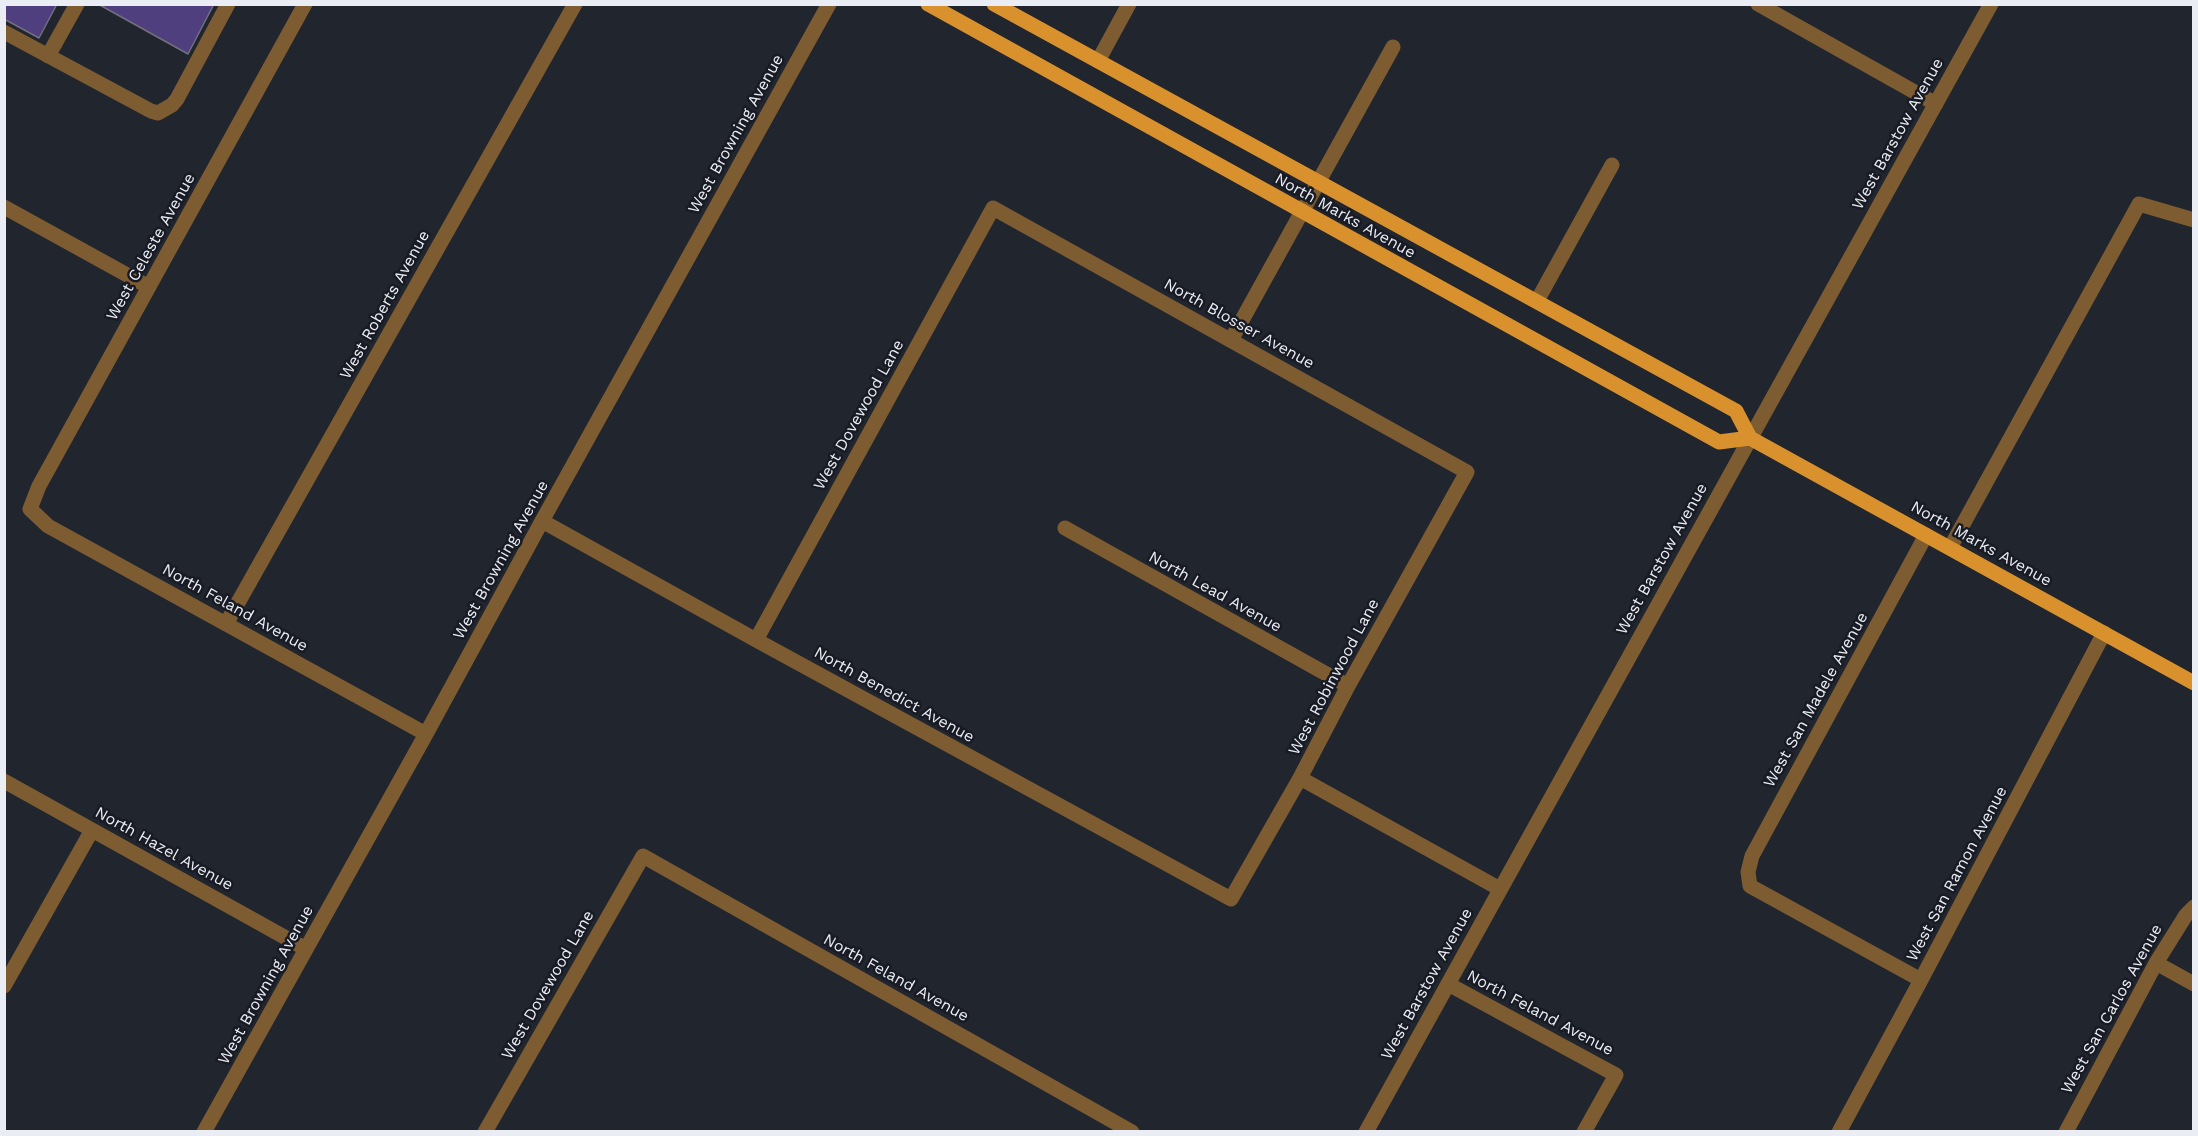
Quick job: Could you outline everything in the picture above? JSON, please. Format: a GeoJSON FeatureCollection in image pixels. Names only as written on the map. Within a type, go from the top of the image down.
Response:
{"type":"FeatureCollection","features":[{"type":"Feature","properties":{"kind":"main road","name":"North Marks Avenue"},"geometry":{"type":"LineString","coordinates":[[928,4],[1719,442],[1750,438]]}},
{"type":"Feature","properties":{"kind":"main road","name":"North Marks Avenue"},"geometry":{"type":"LineString","coordinates":[[994,4],[1736,411],[1750,438],[2193,683]]}},
{"type":"Feature","properties":{"kind":"street"},"geometry":{"type":"LineString","coordinates":[[48,56],[77,4]]}},
{"type":"Feature","properties":{"kind":"street"},"geometry":{"type":"LineString","coordinates":[[4,32],[158,113],[172,105],[228,4]]}},
{"type":"Feature","properties":{"kind":"street","name":"West Celeste Avenue"},"geometry":{"type":"LineString","coordinates":[[30,509],[39,486],[306,4]]}},
{"type":"Feature","properties":{"kind":"street","name":"West Roberts Avenue"},"geometry":{"type":"LineString","coordinates":[[226,624],[576,4]]}},
{"type":"Feature","properties":{"kind":"street","name":"West Browning Avenue"},"geometry":{"type":"LineString","coordinates":[[204,1131],[829,4]]}},
{"type":"Feature","properties":{"kind":"street"},"geometry":{"type":"LineString","coordinates":[[1098,61],[1129,4]]}},
{"type":"Feature","properties":{"kind":"street"},"geometry":{"type":"LineString","coordinates":[[1758,4],[1936,105]]}},
{"type":"Feature","properties":{"kind":"street","name":"West Barstow Avenue"},"geometry":{"type":"LineString","coordinates":[[1366,1131],[1990,4]]}},
{"type":"Feature","properties":{"kind":"street"},"geometry":{"type":"LineString","coordinates":[[1231,340],[1393,46]]}},
{"type":"Feature","properties":{"kind":"street"},"geometry":{"type":"LineString","coordinates":[[1537,301],[1612,165]]}},
{"type":"Feature","properties":{"kind":"street"},"geometry":{"type":"LineString","coordinates":[[1950,548],[2139,204],[2193,220]]}},
{"type":"Feature","properties":{"kind":"street"},"geometry":{"type":"LineString","coordinates":[[4,207],[149,287]]}},
{"type":"Feature","properties":{"kind":"street","name":"North Blosser Avenue"},"geometry":{"type":"LineString","coordinates":[[993,208],[1467,472]]}},
{"type":"Feature","properties":{"kind":"street","name":"West Dovewood Lane"},"geometry":{"type":"LineString","coordinates":[[756,640],[993,208]]}},
{"type":"Feature","properties":{"kind":"street","name":"West Robinwood Lane"},"geometry":{"type":"LineString","coordinates":[[1231,898],[1300,778],[1348,686],[1467,472]]}},
{"type":"Feature","properties":{"kind":"street","name":"North Feland Avenue"},"geometry":{"type":"LineString","coordinates":[[30,509],[48,526],[426,734]]}},
{"type":"Feature","properties":{"kind":"street","name":"North Benedict Avenue"},"geometry":{"type":"LineString","coordinates":[[542,521],[1231,898]]}},
{"type":"Feature","properties":{"kind":"street","name":"North Lead Avenue"},"geometry":{"type":"LineString","coordinates":[[1065,528],[1348,686]]}},
{"type":"Feature","properties":{"kind":"street","name":"West San Madele Avenue"},"geometry":{"type":"LineString","coordinates":[[1921,980],[1750,886],[1748,872],[1752,856],[1926,535]]}},
{"type":"Feature","properties":{"kind":"street","name":"West San Ramon Avenue"},"geometry":{"type":"LineString","coordinates":[[1839,1131],[2104,633]]}},
{"type":"Feature","properties":{"kind":"street"},"geometry":{"type":"LineString","coordinates":[[1300,778],[1500,889]]}},
{"type":"Feature","properties":{"kind":"street","name":"North Hazel Avenue"},"geometry":{"type":"LineString","coordinates":[[4,782],[306,949]]}},
{"type":"Feature","properties":{"kind":"street"},"geometry":{"type":"LineString","coordinates":[[4,986],[92,830]]}},
{"type":"Feature","properties":{"kind":"street","name":"North Feland Avenue"},"geometry":{"type":"LineString","coordinates":[[643,856],[1108,1126],[1132,1131]]}},
{"type":"Feature","properties":{"kind":"street","name":"West Dovewood Lane"},"geometry":{"type":"LineString","coordinates":[[485,1131],[643,856]]}},
{"type":"Feature","properties":{"kind":"street","name":"West San Carlos Avenue"},"geometry":{"type":"LineString","coordinates":[[2066,1131],[2156,963],[2193,907]]}},
{"type":"Feature","properties":{"kind":"street"},"geometry":{"type":"LineString","coordinates":[[2156,963],[2193,984]]}},
{"type":"Feature","properties":{"kind":"street","name":"North Feland Avenue"},"geometry":{"type":"LineString","coordinates":[[1448,984],[1616,1075],[1584,1131]]}},
{"type":"Feature","properties":{"kind":"building"},"geometry":{"type":"Polygon","coordinates":[[[4,4],[57,4],[39,38],[4,19],[4,4]]]}},
{"type":"Feature","properties":{"kind":"building"},"geometry":{"type":"Polygon","coordinates":[[[98,4],[214,4],[188,54],[98,4]]]}}]}
